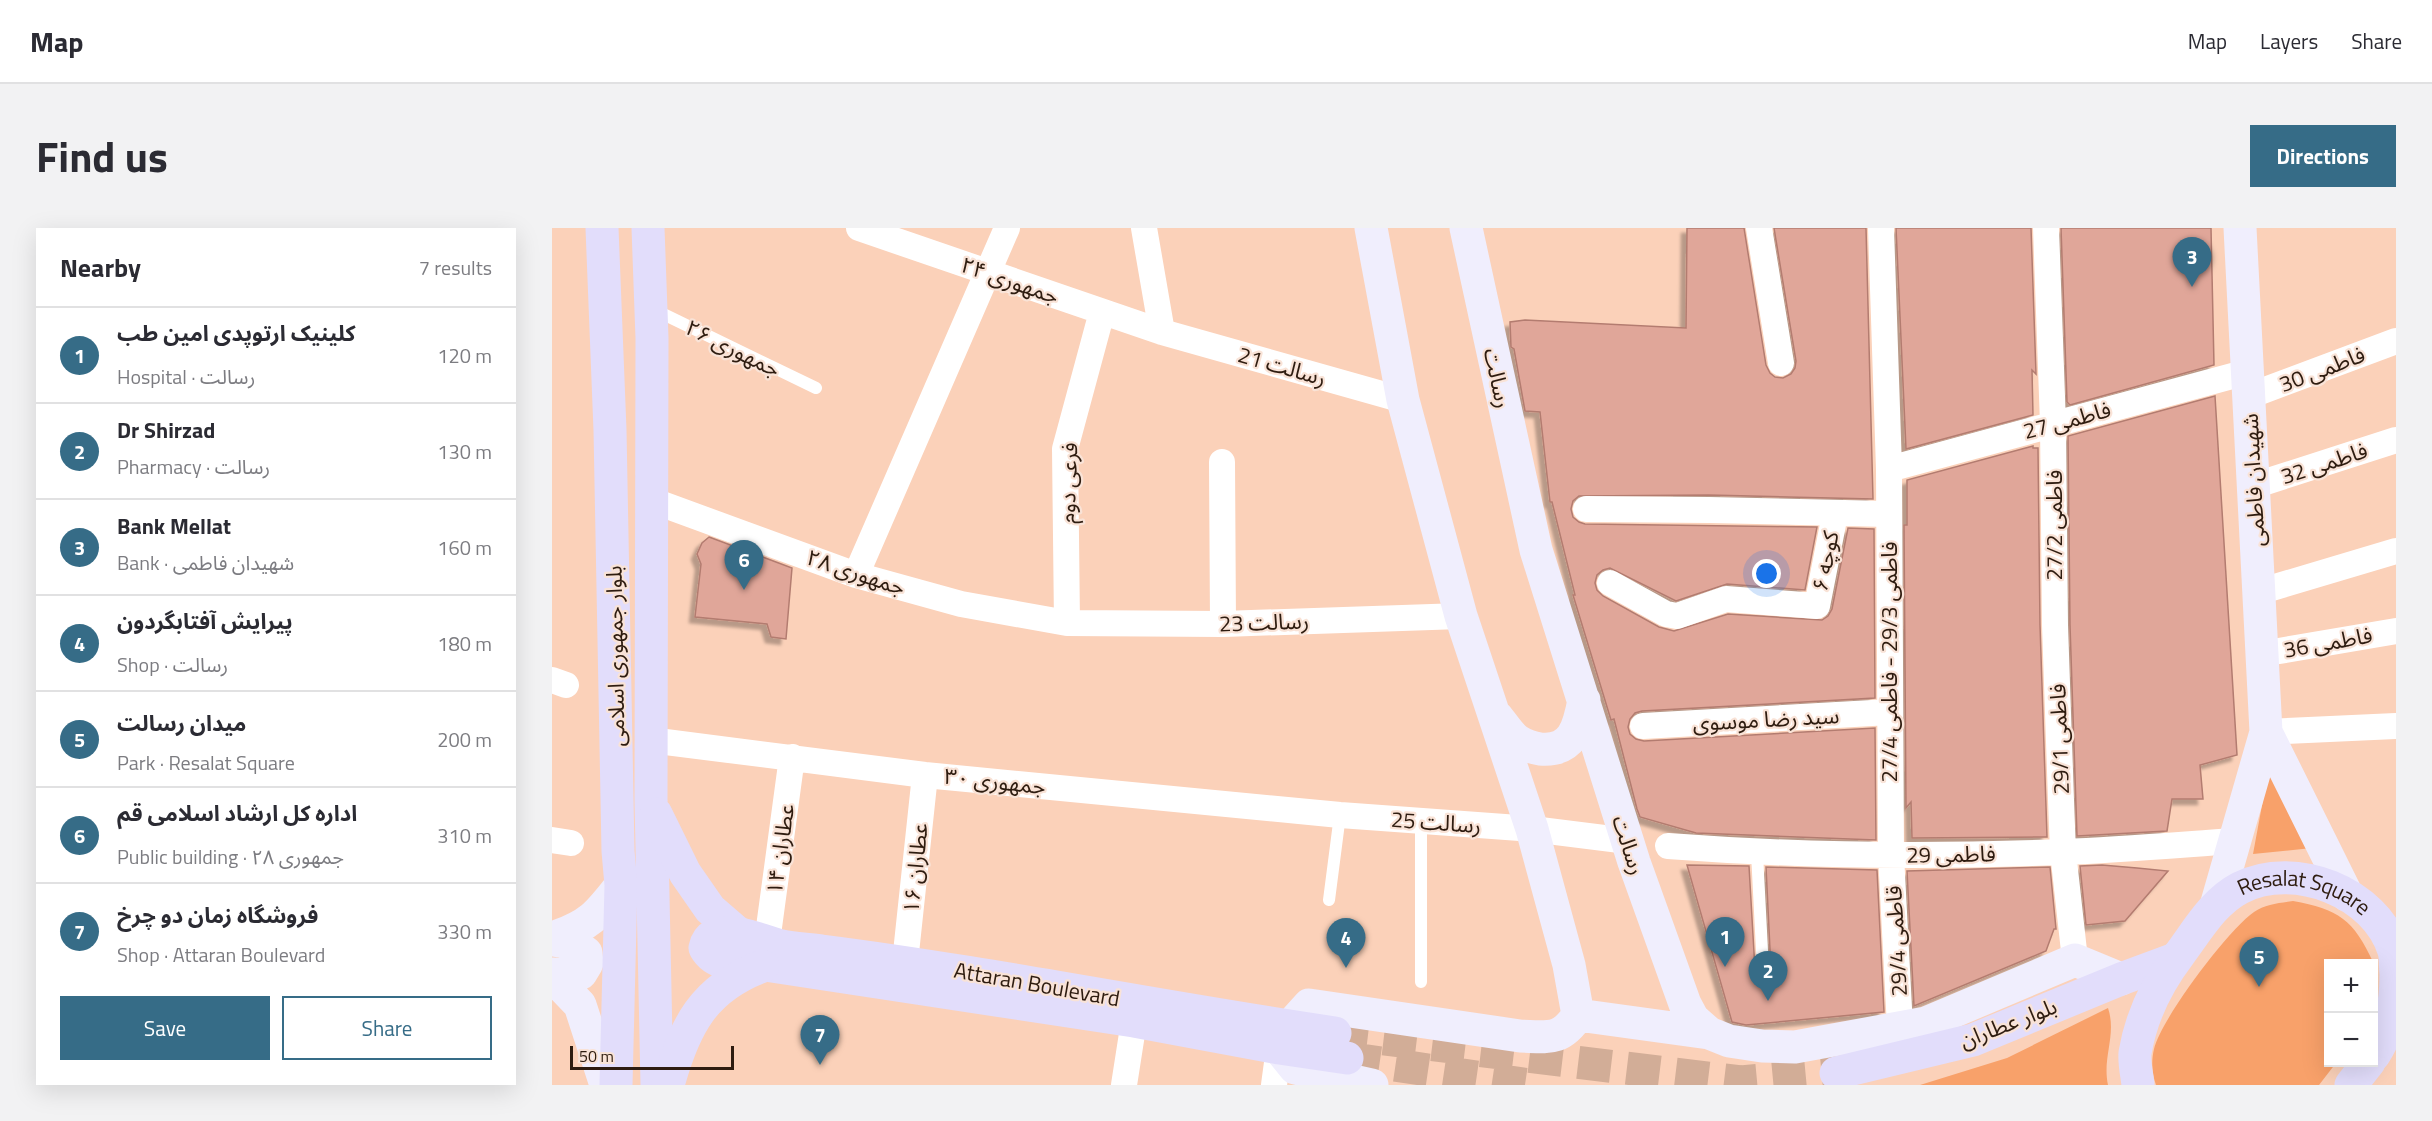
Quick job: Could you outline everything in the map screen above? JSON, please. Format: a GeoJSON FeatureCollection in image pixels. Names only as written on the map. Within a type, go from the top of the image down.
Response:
{"type":"FeatureCollection","features":[{"type":"Feature","properties":{"kind":"main road","name":"بلوار جمهوری اسلامی"},"geometry":{"type":"LineString","coordinates":[[602,228],[610,430],[618,852],[621,895],[616,1085]]}},
{"type":"Feature","properties":{"kind":"main road","name":"بلوار جمهوری اسلامی"},"geometry":{"type":"LineString","coordinates":[[648,228],[651,308],[652,905],[657,1085]]}},
{"type":"Feature","properties":{"kind":"main road"},"geometry":{"type":"LineString","coordinates":[[651,801],[685,873],[710,909],[757,947],[739,975],[714,993],[685,1035],[676,1053],[668,1085]]}},
{"type":"Feature","properties":{"kind":"main road","name":"Resalat Square"},"geometry":{"type":"LineString","coordinates":[[2138,1085],[2135,1055],[2153,993],[2175,959],[2216,906],[2240,888],[2265,879],[2291,878],[2316,882],[2372,909],[2395,953],[2396,1003],[2378,1049]]}},
{"type":"Feature","properties":{"kind":"main road"},"geometry":{"type":"LineString","coordinates":[[621,895],[627,931],[639,938],[644,932],[652,905]]}},
{"type":"Feature","properties":{"kind":"main road","name":"Attaran Boulevard"},"geometry":{"type":"LineString","coordinates":[[757,947],[783,946],[905,962],[1284,1037]]}},
{"type":"Feature","properties":{"kind":"main road","name":"Attaran Boulevard"},"geometry":{"type":"LineString","coordinates":[[757,947],[1134,1021],[1341,1045]]}},
{"type":"Feature","properties":{"kind":"main road","name":"بلوار عطاران"},"geometry":{"type":"LineString","coordinates":[[1836,1073],[1973,1040],[2121,978],[2175,959]]}},
{"type":"Feature","properties":{"kind":"main road","name":"Resalat Square"},"geometry":{"type":"LineString","coordinates":[[2351,1085],[2364,1067]]}},
{"type":"Feature","properties":{"kind":"main road"},"geometry":{"type":"LineString","coordinates":[[2366,1085],[2372,1067]]}},
{"type":"Feature","properties":{"kind":"street","name":"جمهوری ۲۴"},"geometry":{"type":"LineString","coordinates":[[859,228],[1162,332]]}},
{"type":"Feature","properties":{"kind":"street"},"geometry":{"type":"LineString","coordinates":[[856,575],[1007,228]]}},
{"type":"Feature","properties":{"kind":"street"},"geometry":{"type":"LineString","coordinates":[[1144,228],[1162,332]]}},
{"type":"Feature","properties":{"kind":"street"},"geometry":{"type":"LineString","coordinates":[[1274,1085],[1284,1037],[1309,1005],[1520,1036],[1555,1037],[1569,1029],[1578,1015],[1569,965],[1532,829],[1461,616],[1403,400],[1371,228]]}},
{"type":"Feature","properties":{"kind":"street","name":"رسالت"},"geometry":{"type":"LineString","coordinates":[[1466,228],[1536,550],[1628,841],[1684,1004],[1693,1019],[1709,1033],[1729,1041],[1762,1046],[1796,1047],[1868,1036],[1926,1023],[2075,960]]}},
{"type":"Feature","properties":{"kind":"street"},"geometry":{"type":"LineString","coordinates":[[1759,228],[1780,363]]}},
{"type":"Feature","properties":{"kind":"street","name":"فاطمی 29/3 - فاطمی 27/4"},"geometry":{"type":"LineString","coordinates":[[1881,228],[1889,470],[1891,855]]}},
{"type":"Feature","properties":{"kind":"street","name":"فاطمی 27/2"},"geometry":{"type":"LineString","coordinates":[[2046,228],[2053,424],[2055,626]]}},
{"type":"Feature","properties":{"kind":"street","name":"شهیدان فاطمی"},"geometry":{"type":"LineString","coordinates":[[2240,228],[2266,732]]}},
{"type":"Feature","properties":{"kind":"street","name":"فرعی دوم"},"geometry":{"type":"LineString","coordinates":[[1067,623],[1065,449],[1102,312]]}},
{"type":"Feature","properties":{"kind":"street","name":"رسالت 21"},"geometry":{"type":"LineString","coordinates":[[1162,332],[1403,400]]}},
{"type":"Feature","properties":{"kind":"street","name":"فاطمی 30"},"geometry":{"type":"LineString","coordinates":[[2248,384],[2396,341]]}},
{"type":"Feature","properties":{"kind":"street","name":"فاطمی 27"},"geometry":{"type":"LineString","coordinates":[[1889,470],[2053,424],[2248,384]]}},
{"type":"Feature","properties":{"kind":"street","name":"فاطمی 32"},"geometry":{"type":"LineString","coordinates":[[2253,486],[2396,440]]}},
{"type":"Feature","properties":{"kind":"street"},"geometry":{"type":"LineString","coordinates":[[1222,462],[1223,624]]}},
{"type":"Feature","properties":{"kind":"street","name":"جمهوری ۲۸"},"geometry":{"type":"LineString","coordinates":[[651,500],[856,575],[961,604],[1067,623]]}},
{"type":"Feature","properties":{"kind":"street"},"geometry":{"type":"LineString","coordinates":[[1586,509],[1888,514]]}},
{"type":"Feature","properties":{"kind":"street","name":"کوچه ۶"},"geometry":{"type":"LineString","coordinates":[[1610,583],[1666,614],[1677,616],[1726,599],[1817,606],[1834,514]]}},
{"type":"Feature","properties":{"kind":"street"},"geometry":{"type":"LineString","coordinates":[[2258,589],[2265,590],[2396,551]]}},
{"type":"Feature","properties":{"kind":"street","name":"رسالت 23"},"geometry":{"type":"LineString","coordinates":[[1067,623],[1223,624],[1461,616]]}},
{"type":"Feature","properties":{"kind":"street","name":"فاطمی 29/1"},"geometry":{"type":"LineString","coordinates":[[2055,626],[2063,852],[2075,960]]}},
{"type":"Feature","properties":{"kind":"street","name":"فاطمی 36"},"geometry":{"type":"LineString","coordinates":[[2261,651],[2273,652],[2396,631]]}},
{"type":"Feature","properties":{"kind":"street"},"geometry":{"type":"LineString","coordinates":[[1494,713],[1518,741],[1535,748],[1552,750],[1570,740],[1580,723],[1584,700]]}},
{"type":"Feature","properties":{"kind":"street","name":"سید رضا موسوی"},"geometry":{"type":"LineString","coordinates":[[1642,726],[1890,712]]}},
{"type":"Feature","properties":{"kind":"street"},"geometry":{"type":"LineString","coordinates":[[2266,732],[2396,726]]}},
{"type":"Feature","properties":{"kind":"street"},"geometry":{"type":"LineString","coordinates":[[2216,906],[2266,732]]}},
{"type":"Feature","properties":{"kind":"street"},"geometry":{"type":"LineString","coordinates":[[2266,732],[2372,909]]}},
{"type":"Feature","properties":{"kind":"street","name":"جمهوری ۳۰"},"geometry":{"type":"LineString","coordinates":[[651,740],[925,775],[1341,816]]}},
{"type":"Feature","properties":{"kind":"street","name":"عطاران ۱۴"},"geometry":{"type":"LineString","coordinates":[[757,947],[792,757]]}},
{"type":"Feature","properties":{"kind":"street","name":"عطاران ۱۶"},"geometry":{"type":"LineString","coordinates":[[905,962],[925,775]]}},
{"type":"Feature","properties":{"kind":"street","name":"رسالت 25"},"geometry":{"type":"LineString","coordinates":[[1341,816],[1532,829],[1628,841]]}},
{"type":"Feature","properties":{"kind":"street","name":"فاطمی 29"},"geometry":{"type":"LineString","coordinates":[[1668,846],[1757,853],[1891,855],[2063,852],[2235,841]]}},
{"type":"Feature","properties":{"kind":"street","name":"قاطمی 29/4"},"geometry":{"type":"LineString","coordinates":[[1891,855],[1900,1027]]}},
{"type":"Feature","properties":{"kind":"street"},"geometry":{"type":"LineString","coordinates":[[552,939],[589,923],[621,895]]}},
{"type":"Feature","properties":{"kind":"street"},"geometry":{"type":"LineString","coordinates":[[552,939],[580,948],[586,953],[587,963],[581,972],[570,975],[552,975]]}},
{"type":"Feature","properties":{"kind":"street"},"geometry":{"type":"LineString","coordinates":[[2075,960],[2121,978]]}},
{"type":"Feature","properties":{"kind":"street"},"geometry":{"type":"LineString","coordinates":[[552,975],[580,1005],[606,1085]]}},
{"type":"Feature","properties":{"kind":"street"},"geometry":{"type":"LineString","coordinates":[[1578,1015],[1709,1033]]}},
{"type":"Feature","properties":{"kind":"street"},"geometry":{"type":"LineString","coordinates":[[1124,1085],[1134,1021]]}},
{"type":"Feature","properties":{"kind":"street"},"geometry":{"type":"LineString","coordinates":[[1284,1037],[1295,1068],[1372,1085]]}},
{"type":"Feature","properties":{"kind":"lane","name":"جمهوری ۲۶"},"geometry":{"type":"LineString","coordinates":[[651,308],[816,388]]}},
{"type":"Feature","properties":{"kind":"lane"},"geometry":{"type":"LineString","coordinates":[[1329,900],[1341,816]]}},
{"type":"Feature","properties":{"kind":"lane"},"geometry":{"type":"LineString","coordinates":[[1421,821],[1421,982]]}},
{"type":"Feature","properties":{"kind":"lane"},"geometry":{"type":"LineString","coordinates":[[1757,853],[1763,970]]}},
{"type":"Feature","properties":{"kind":"shaded area"},"geometry":{"type":"Polygon","coordinates":[[[2270,762],[2312,848],[2253,854],[2270,762]]]}},
{"type":"Feature","properties":{"kind":"shaded area"},"geometry":{"type":"Polygon","coordinates":[[[2293,901],[2333,913],[2351,926],[2372,959],[2324,959],[2324,1067],[2333,1067],[2319,1085],[2156,1085],[2152,1067],[2154,1049],[2159,1035],[2182,997],[2213,955],[2243,922],[2258,909],[2293,901]]]}},
{"type":"Feature","properties":{"kind":"shaded area"},"geometry":{"type":"Polygon","coordinates":[[[2108,1008],[2111,1027],[2107,1065],[2108,1085],[1920,1085],[2007,1058],[2108,1008]]]}},
{"type":"Feature","properties":{"kind":"building"},"geometry":{"type":"Polygon","coordinates":[[[1687,228],[1744,228],[1766,365],[1775,377],[1783,378],[1791,374],[1796,361],[1774,228],[1866,228],[1873,499],[1709,495],[1579,496],[1573,501],[1571,509],[1573,517],[1585,524],[1817,527],[1805,590],[1727,584],[1676,601],[1610,568],[1597,575],[1595,583],[1597,590],[1603,596],[1659,627],[1674,631],[1728,614],[1822,620],[1832,609],[1848,528],[1874,529],[1875,698],[1642,711],[1635,713],[1630,719],[1628,727],[1630,734],[1644,741],[1875,728],[1876,840],[1696,833],[1640,817],[1637,809],[1614,719],[1611,720],[1573,595],[1575,595],[1552,502],[1550,502],[1540,412],[1525,411],[1514,349],[1511,347],[1510,322],[1525,320],[1686,328],[1687,228]]]}},
{"type":"Feature","properties":{"kind":"building"},"geometry":{"type":"Polygon","coordinates":[[[1896,228],[2031,228],[2036,374],[2032,370],[2033,415],[1906,449],[1896,228]]]}},
{"type":"Feature","properties":{"kind":"building"},"geometry":{"type":"Polygon","coordinates":[[[2061,228],[2211,228],[2214,365],[2070,405],[2067,402],[2061,228]]]}},
{"type":"Feature","properties":{"kind":"building"},"geometry":{"type":"Polygon","coordinates":[[[2215,396],[2237,755],[2200,765],[2203,799],[2172,799],[2167,831],[2077,836],[2070,625],[2068,436],[2215,396]]]}},
{"type":"Feature","properties":{"kind":"building"},"geometry":{"type":"Polygon","coordinates":[[[2033,446],[2033,448],[2038,448],[2040,625],[2047,837],[1912,838],[1911,802],[1906,808],[1904,525],[1907,525],[1907,480],[2033,446]]]}},
{"type":"Feature","properties":{"kind":"building"},"geometry":{"type":"Polygon","coordinates":[[[709,537],[792,568],[786,639],[771,637],[767,624],[695,617],[701,564],[697,554],[702,543],[709,537]]]}},
{"type":"Feature","properties":{"kind":"building"},"geometry":{"type":"Polygon","coordinates":[[[1687,865],[1749,866],[1755,970],[1756,975],[1763,978],[1768,977],[1771,970],[1766,867],[1877,870],[1884,1012],[1746,1025],[1732,1022],[1687,865]]]}},
{"type":"Feature","properties":{"kind":"building"},"geometry":{"type":"Polygon","coordinates":[[[2102,865],[2168,871],[2125,921],[2086,925],[2080,866],[2102,865]]]}},
{"type":"Feature","properties":{"kind":"building"},"geometry":{"type":"Polygon","coordinates":[[[2050,867],[2056,929],[2054,929],[2046,951],[1914,1006],[1907,871],[2050,867]]]}},
{"type":"Feature","properties":{"kind":"tunnel"},"geometry":{"type":"LineString","coordinates":[[1335,1033],[1741,1082],[1836,1073]]}},
{"type":"Feature","properties":{"kind":"tunnel"},"geometry":{"type":"LineString","coordinates":[[1347,1058],[1530,1085]]}},
{"type":"Feature","properties":{"kind":"place","name":"Bank Mellat"},"geometry":{"type":"Point","coordinates":[2192,287]}},
{"type":"Feature","properties":{"kind":"place","name":"اداره کل ارشاد اسلامی قم"},"geometry":{"type":"Point","coordinates":[744,590]}},
{"type":"Feature","properties":{"kind":"place","name":"کلینیک ارتوپدی امین طب"},"geometry":{"type":"Point","coordinates":[1725,967]}},
{"type":"Feature","properties":{"kind":"place","name":"پیرایش آفتابگردون"},"geometry":{"type":"Point","coordinates":[1346,968]}},
{"type":"Feature","properties":{"kind":"place","name":"میدان رسالت"},"geometry":{"type":"Point","coordinates":[2259,987]}},
{"type":"Feature","properties":{"kind":"place","name":"Dr Shirzad"},"geometry":{"type":"Point","coordinates":[1768,1001]}},
{"type":"Feature","properties":{"kind":"place","name":"فروشگاه زمان دو چرخ"},"geometry":{"type":"Point","coordinates":[820,1065]}}]}
